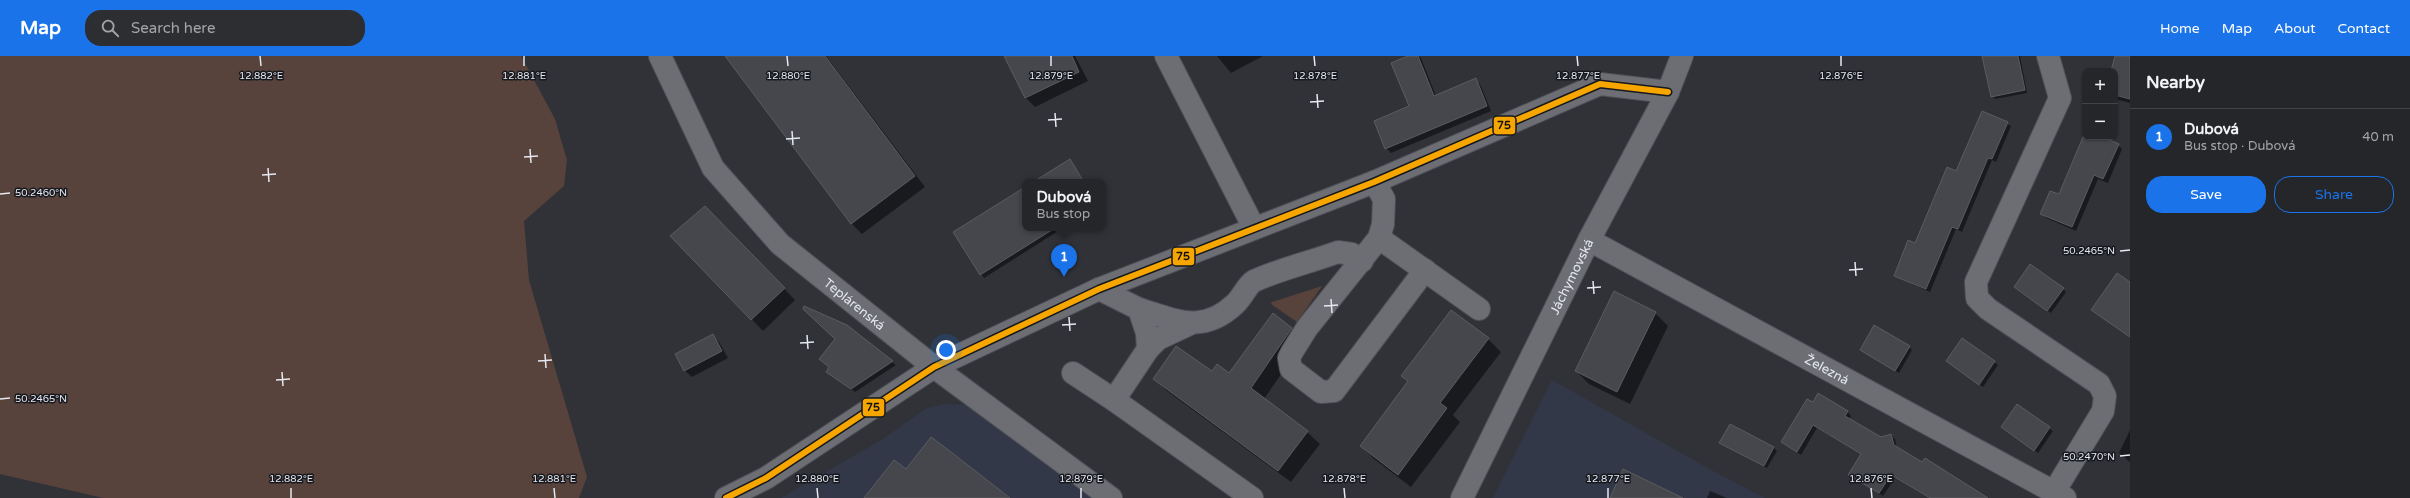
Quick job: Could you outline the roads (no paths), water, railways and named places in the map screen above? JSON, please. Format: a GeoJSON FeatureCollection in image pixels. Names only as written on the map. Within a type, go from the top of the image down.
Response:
{"type":"FeatureCollection","features":[{"type":"Feature","properties":{"kind":"street","name":"Teplárenská"},"geometry":{"type":"LineString","coordinates":[[660,56],[713,168],[780,244],[934,367],[1111,498]]}},
{"type":"Feature","properties":{"kind":"street"},"geometry":{"type":"LineString","coordinates":[[1166,56],[1254,228]]}},
{"type":"Feature","properties":{"kind":"street","name":"Jáchymovská"},"geometry":{"type":"LineString","coordinates":[[1462,498],[1589,240],[1668,92],[1682,56]]}},
{"type":"Feature","properties":{"kind":"street"},"geometry":{"type":"LineString","coordinates":[[2048,56],[2060,98],[1976,282],[1977,298],[1988,309],[2100,384],[2105,396],[2103,411],[2060,495]]}},
{"type":"Feature","properties":{"kind":"street"},"geometry":{"type":"LineString","coordinates":[[726,498],[766,478],[934,367],[1099,289],[1374,182],[1600,84],[1668,92]]}},
{"type":"Feature","properties":{"kind":"street"},"geometry":{"type":"LineString","coordinates":[[1374,182],[1384,199],[1383,224],[1379,238],[1308,328],[1289,358],[1291,369],[1321,392],[1334,391],[1425,270]]}},
{"type":"Feature","properties":{"kind":"street"},"geometry":{"type":"LineString","coordinates":[[1379,238],[1479,309]]}},
{"type":"Feature","properties":{"kind":"street","name":"Železná"},"geometry":{"type":"LineString","coordinates":[[1589,240],[2060,495]]}},
{"type":"Feature","properties":{"kind":"street"},"geometry":{"type":"LineString","coordinates":[[1114,400],[1148,350],[1158,339],[1190,324],[1203,323],[1227,312],[1240,299],[1252,282],[1338,252],[1352,254],[1362,261]]}},
{"type":"Feature","properties":{"kind":"street"},"geometry":{"type":"LineString","coordinates":[[1099,289],[1139,309],[1190,324]]}},
{"type":"Feature","properties":{"kind":"street"},"geometry":{"type":"LineString","coordinates":[[1139,309],[1147,334],[1148,350]]}},
{"type":"Feature","properties":{"kind":"street"},"geometry":{"type":"LineString","coordinates":[[1073,373],[1114,400],[1252,498]]}},
{"type":"Feature","properties":{"kind":"place","name":"Dubová"},"geometry":{"type":"Point","coordinates":[1064,277]}}]}
